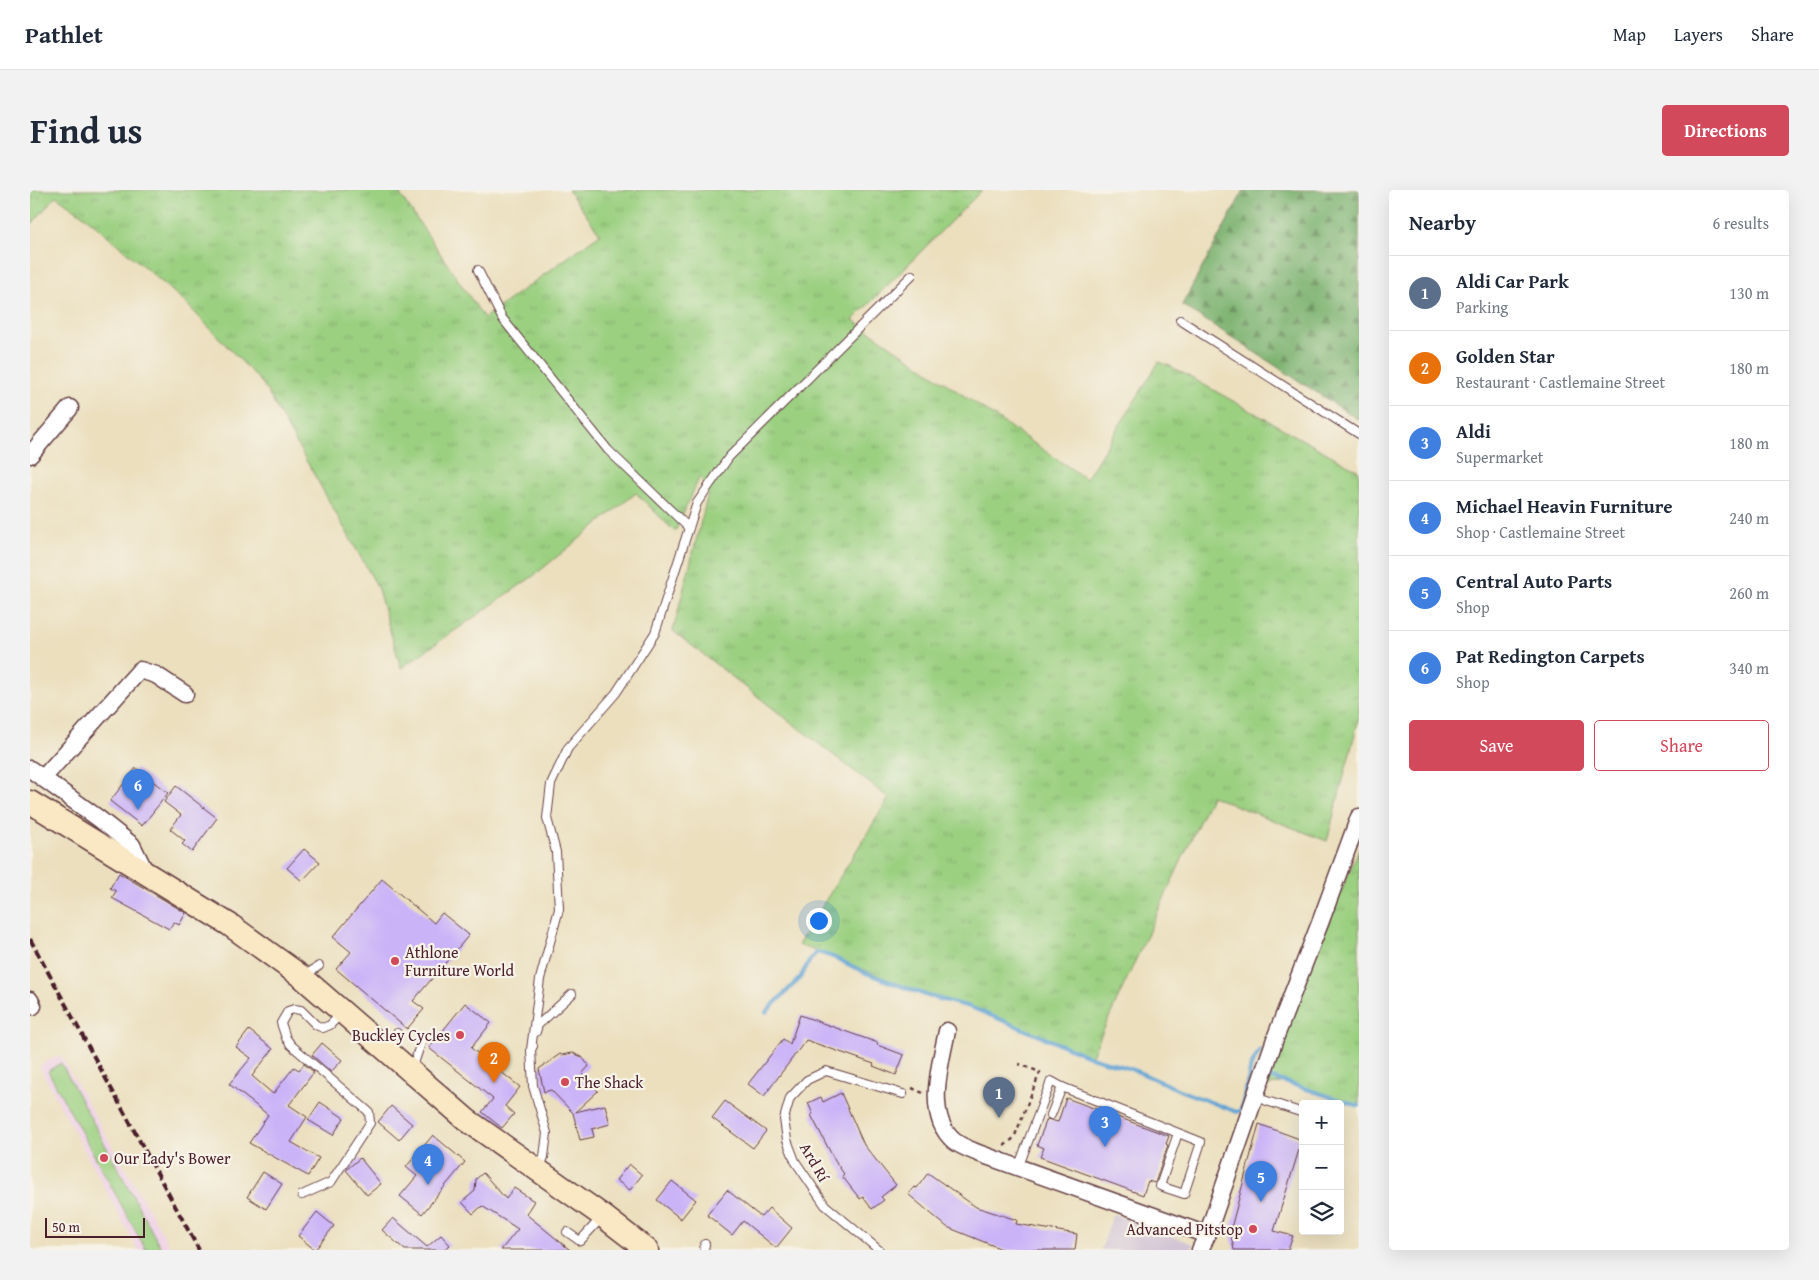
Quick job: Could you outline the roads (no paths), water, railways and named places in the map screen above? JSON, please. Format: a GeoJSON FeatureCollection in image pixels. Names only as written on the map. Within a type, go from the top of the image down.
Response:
{"type":"FeatureCollection","features":[{"type":"Feature","properties":{"kind":"main road"},"geometry":{"type":"LineString","coordinates":[[30,802],[230,925],[310,971],[342,1012],[392,1041],[411,1071],[490,1142],[543,1174],[647,1250]]}},
{"type":"Feature","properties":{"kind":"street"},"geometry":{"type":"LineString","coordinates":[[30,455],[70,408]]}},
{"type":"Feature","properties":{"kind":"street"},"geometry":{"type":"LineString","coordinates":[[146,873],[132,845],[37,774],[140,670],[156,675],[185,694]]}},
{"type":"Feature","properties":{"kind":"street"},"geometry":{"type":"LineString","coordinates":[[947,1030],[937,1085],[938,1111],[943,1126],[954,1141],[978,1153],[1204,1243],[1257,1090],[1359,817]]}},
{"type":"Feature","properties":{"kind":"lane"},"geometry":{"type":"LineString","coordinates":[[478,270],[502,318],[608,450],[689,528]]}},
{"type":"Feature","properties":{"kind":"lane"},"geometry":{"type":"LineString","coordinates":[[543,1174],[547,1133],[533,1086],[531,1050],[540,979],[559,909],[556,852],[547,818],[551,784],[568,748],[616,693],[655,633],[697,503],[729,457],[912,275]]}},
{"type":"Feature","properties":{"kind":"lane"},"geometry":{"type":"LineString","coordinates":[[1180,320],[1359,434]]}},
{"type":"Feature","properties":{"kind":"lane"},"geometry":{"type":"LineString","coordinates":[[531,1050],[538,1025],[572,994]]}},
{"type":"Feature","properties":{"kind":"lane"},"geometry":{"type":"LineString","coordinates":[[302,1195],[331,1182],[370,1123],[369,1112],[291,1046],[281,1023],[288,1011],[294,1008],[301,1010],[316,1025],[323,1028],[330,1025],[342,1012]]}},
{"type":"Feature","properties":{"kind":"lane"},"geometry":{"type":"LineString","coordinates":[[411,1071],[422,1040]]}},
{"type":"Feature","properties":{"kind":"lane","name":"Ard Rí"},"geometry":{"type":"LineString","coordinates":[[879,1250],[825,1205],[795,1161],[787,1140],[784,1119],[790,1098],[807,1080],[826,1071],[903,1094]]}},
{"type":"Feature","properties":{"kind":"lane"},"geometry":{"type":"LineString","coordinates":[[1018,1168],[1050,1081],[1201,1142],[1184,1194],[1160,1186],[1178,1133]]}},
{"type":"Feature","properties":{"kind":"lane"},"geometry":{"type":"LineString","coordinates":[[1051,1115],[1062,1086]]}},
{"type":"Feature","properties":{"kind":"lane"},"geometry":{"type":"LineString","coordinates":[[1257,1090],[1299,1111]]}},
{"type":"Feature","properties":{"kind":"lane"},"geometry":{"type":"LineString","coordinates":[[567,1232],[580,1241],[603,1216]]}},
{"type":"Feature","properties":{"kind":"waterway"},"geometry":{"type":"LineString","coordinates":[[766,1012],[800,978],[817,952],[928,996],[970,1007],[1091,1057],[1134,1070],[1237,1112],[1241,1110],[1251,1066],[1260,1050]]}},
{"type":"Feature","properties":{"kind":"waterway"},"geometry":{"type":"LineString","coordinates":[[1266,1076],[1359,1106]]}},
{"type":"Feature","properties":{"kind":"railway"},"geometry":{"type":"LineString","coordinates":[[30,939],[199,1250]]}},
{"type":"Feature","properties":{"kind":"place","name":"Pat Redington Carpets"},"geometry":{"type":"Point","coordinates":[138,810]}},
{"type":"Feature","properties":{"kind":"place","name":"Athlone Furniture World"},"geometry":{"type":"Point","coordinates":[395,961]}},
{"type":"Feature","properties":{"kind":"place","name":"Buckley Cycles"},"geometry":{"type":"Point","coordinates":[460,1035]}},
{"type":"Feature","properties":{"kind":"place","name":"The Shack"},"geometry":{"type":"Point","coordinates":[565,1082]}},
{"type":"Feature","properties":{"kind":"place","name":"Golden Star"},"geometry":{"type":"Point","coordinates":[494,1083]}},
{"type":"Feature","properties":{"kind":"place","name":"Aldi Car Park"},"geometry":{"type":"Point","coordinates":[999,1118]}},
{"type":"Feature","properties":{"kind":"place","name":"Aldi"},"geometry":{"type":"Point","coordinates":[1105,1147]}},
{"type":"Feature","properties":{"kind":"place","name":"Our Lady's Bower"},"geometry":{"type":"Point","coordinates":[104,1158]}},
{"type":"Feature","properties":{"kind":"place","name":"Michael Heavin Furniture"},"geometry":{"type":"Point","coordinates":[428,1185]}},
{"type":"Feature","properties":{"kind":"place","name":"Central Auto Parts"},"geometry":{"type":"Point","coordinates":[1261,1202]}},
{"type":"Feature","properties":{"kind":"place","name":"Advanced Pitstop"},"geometry":{"type":"Point","coordinates":[1253,1229]}}]}
